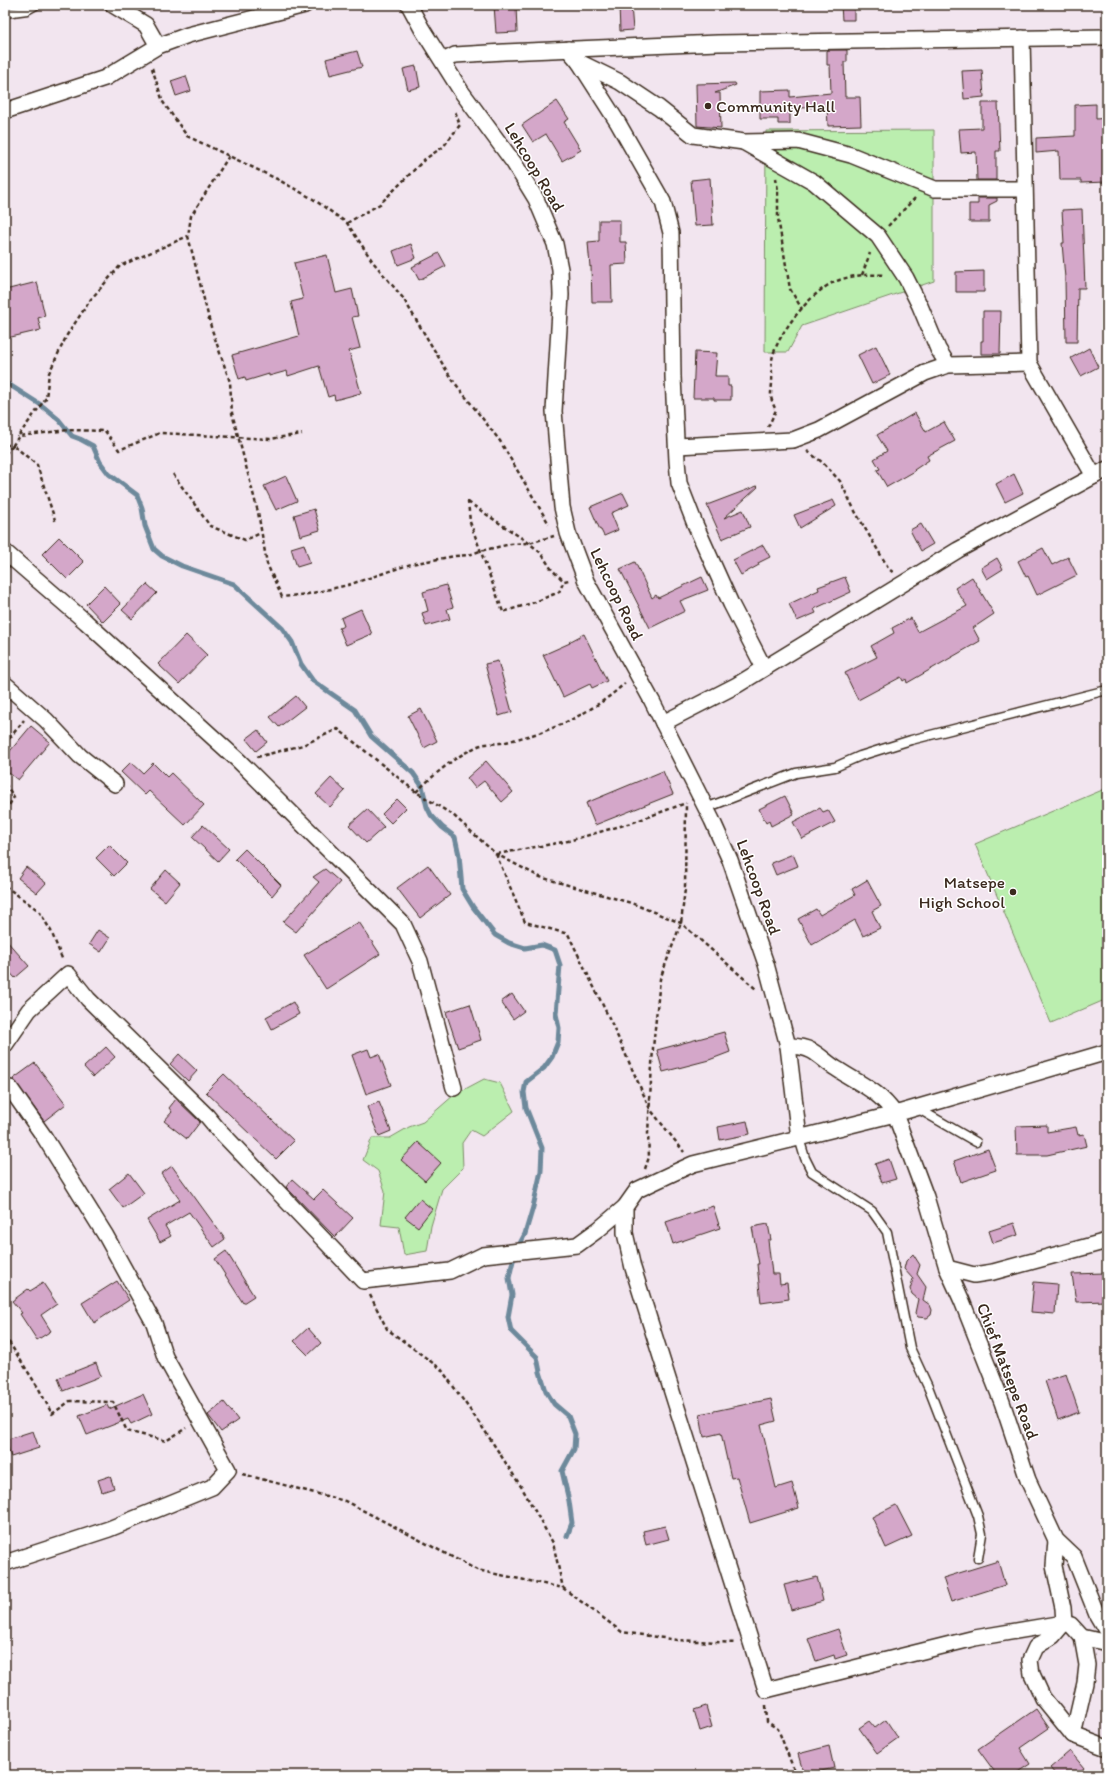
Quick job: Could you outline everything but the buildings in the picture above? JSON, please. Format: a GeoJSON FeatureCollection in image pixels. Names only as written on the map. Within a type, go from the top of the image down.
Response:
{"type":"FeatureCollection","features":[{"type":"Feature","properties":{"kind":"street"},"geometry":{"type":"LineString","coordinates":[[113,5],[146,25],[152,49]]}},
{"type":"Feature","properties":{"kind":"street"},"geometry":{"type":"LineString","coordinates":[[5,111],[105,78],[152,49],[188,35],[305,5]]}},
{"type":"Feature","properties":{"kind":"street","name":"Lehcoop Road"},"geometry":{"type":"LineString","coordinates":[[409,5],[422,29],[462,91],[514,163],[545,220],[555,244],[560,269],[561,295],[554,411],[562,507],[568,533],[586,581],[663,723],[703,801],[730,860],[766,964],[788,1046],[799,1138]]}},
{"type":"Feature","properties":{"kind":"street"},"geometry":{"type":"LineString","coordinates":[[444,61],[455,55],[726,43],[1107,37]]}},
{"type":"Feature","properties":{"kind":"street"},"geometry":{"type":"LineString","coordinates":[[1022,38],[1024,189],[1029,363],[1094,476]]}},
{"type":"Feature","properties":{"kind":"street"},"geometry":{"type":"LineString","coordinates":[[568,49],[579,62],[618,124],[663,202],[672,233],[674,377],[679,483],[731,604],[764,668]]}},
{"type":"Feature","properties":{"kind":"street"},"geometry":{"type":"LineString","coordinates":[[579,62],[620,82],[659,108],[693,135],[744,142],[798,141],[851,155],[935,189],[1024,189]]}},
{"type":"Feature","properties":{"kind":"street"},"geometry":{"type":"LineString","coordinates":[[744,142],[814,182],[878,236],[906,278],[920,306],[938,349],[948,365]]}},
{"type":"Feature","properties":{"kind":"street"},"geometry":{"type":"LineString","coordinates":[[677,446],[793,440],[819,430],[925,373],[948,365],[1029,363]]}},
{"type":"Feature","properties":{"kind":"street"},"geometry":{"type":"LineString","coordinates":[[663,723],[737,685],[958,550],[1107,468]]}},
{"type":"Feature","properties":{"kind":"street"},"geometry":{"type":"LineString","coordinates":[[5,552],[86,622],[239,761],[403,924],[420,961],[454,1088]]}},
{"type":"Feature","properties":{"kind":"street"},"geometry":{"type":"LineString","coordinates":[[5,684],[46,720],[80,756],[115,784]]}},
{"type":"Feature","properties":{"kind":"street"},"geometry":{"type":"LineString","coordinates":[[5,1045],[29,1010],[68,974],[88,999],[207,1116],[363,1281],[450,1271],[483,1255],[577,1245],[625,1207],[636,1190],[694,1164],[895,1114],[1107,1052]]}},
{"type":"Feature","properties":{"kind":"street","name":"Chief Matsepe Road"},"geometry":{"type":"LineString","coordinates":[[788,1046],[798,1046],[811,1051],[850,1078],[871,1089],[887,1102],[895,1114],[926,1197],[947,1268],[1002,1402],[1028,1480],[1056,1540],[1074,1557],[1097,1615],[1107,1632]]}},
{"type":"Feature","properties":{"kind":"street"},"geometry":{"type":"LineString","coordinates":[[5,1088],[10,1088],[44,1135],[106,1236],[154,1323],[165,1357],[228,1470],[212,1487],[110,1529],[5,1563]]}},
{"type":"Feature","properties":{"kind":"street"},"geometry":{"type":"LineString","coordinates":[[625,1207],[625,1233],[633,1268],[766,1690],[975,1638],[1064,1623],[1071,1625],[1082,1637],[1087,1665],[1085,1683],[1073,1735]]}},
{"type":"Feature","properties":{"kind":"street"},"geometry":{"type":"LineString","coordinates":[[947,1268],[974,1274],[993,1272],[1107,1241]]}},
{"type":"Feature","properties":{"kind":"street"},"geometry":{"type":"LineString","coordinates":[[1056,1540],[1054,1566],[1063,1608],[1064,1623],[1053,1636],[1036,1647],[1030,1660],[1032,1674],[1043,1698],[1073,1735],[1107,1748]]}},
{"type":"Feature","properties":{"kind":"street"},"geometry":{"type":"LineString","coordinates":[[1082,1637],[1107,1643]]}},
{"type":"Feature","properties":{"kind":"lane"},"geometry":{"type":"LineString","coordinates":[[5,13],[27,10],[36,5]]}},
{"type":"Feature","properties":{"kind":"lane"},"geometry":{"type":"LineString","coordinates":[[703,801],[796,773],[835,767],[860,756],[911,740],[1107,690]]}},
{"type":"Feature","properties":{"kind":"lane"},"geometry":{"type":"LineString","coordinates":[[916,1107],[976,1142]]}},
{"type":"Feature","properties":{"kind":"lane"},"geometry":{"type":"LineString","coordinates":[[799,1138],[805,1158],[812,1172],[872,1211],[887,1232],[910,1348],[929,1389],[978,1516],[982,1534],[978,1558]]}},
{"type":"Feature","properties":{"kind":"path"},"geometry":{"type":"LineString","coordinates":[[152,49],[163,102],[187,136],[277,179],[313,199],[347,223],[374,262],[403,298],[451,378],[500,441],[556,536],[529,543],[511,544],[469,555],[412,564],[348,585],[308,594],[282,597],[267,564],[258,512],[232,413],[230,382],[211,327],[188,236],[191,216],[228,156]]}},
{"type":"Feature","properties":{"kind":"path"},"geometry":{"type":"LineString","coordinates":[[347,223],[380,204],[425,159],[443,147],[460,125],[452,98],[462,91]]}},
{"type":"Feature","properties":{"kind":"path"},"geometry":{"type":"LineString","coordinates":[[775,175],[778,190],[778,218],[790,289],[802,309]]}},
{"type":"Feature","properties":{"kind":"path"},"geometry":{"type":"LineString","coordinates":[[5,454],[46,398],[50,373],[67,335],[91,299],[120,266],[188,236]]}},
{"type":"Feature","properties":{"kind":"path"},"geometry":{"type":"LineString","coordinates":[[760,441],[776,410],[770,399],[772,376],[771,361],[778,342],[810,300],[833,283],[856,275],[897,276],[906,278]]}},
{"type":"Feature","properties":{"kind":"path"},"geometry":{"type":"LineString","coordinates":[[19,436],[68,430],[105,431],[119,450],[160,433],[270,439],[302,434]]}},
{"type":"Feature","properties":{"kind":"path"},"geometry":{"type":"LineString","coordinates":[[793,440],[822,462],[840,481],[856,513],[889,569],[905,582]]}},
{"type":"Feature","properties":{"kind":"path"},"geometry":{"type":"LineString","coordinates":[[5,445],[13,445],[37,465],[56,523]]}},
{"type":"Feature","properties":{"kind":"path"},"geometry":{"type":"LineString","coordinates":[[174,474],[210,526],[245,540],[261,533]]}},
{"type":"Feature","properties":{"kind":"path"},"geometry":{"type":"LineString","coordinates":[[468,501],[541,553],[552,570],[564,581],[559,592],[535,602],[503,612],[470,522],[468,501]]}},
{"type":"Feature","properties":{"kind":"path"},"geometry":{"type":"LineString","coordinates":[[564,581],[575,579],[586,581]]}},
{"type":"Feature","properties":{"kind":"path"},"geometry":{"type":"LineString","coordinates":[[416,792],[440,769],[478,746],[532,736],[597,705],[638,676]]}},
{"type":"Feature","properties":{"kind":"path"},"geometry":{"type":"LineString","coordinates":[[5,744],[20,727],[31,707]]}},
{"type":"Feature","properties":{"kind":"path"},"geometry":{"type":"LineString","coordinates":[[239,761],[303,746],[338,729],[416,792],[453,815],[496,854],[540,877],[631,903],[681,923],[778,1009]]}},
{"type":"Feature","properties":{"kind":"path"},"geometry":{"type":"LineString","coordinates":[[5,784],[14,797],[5,812]]}},
{"type":"Feature","properties":{"kind":"path"},"geometry":{"type":"LineString","coordinates":[[496,854],[568,841],[630,823],[686,803],[703,801]]}},
{"type":"Feature","properties":{"kind":"path"},"geometry":{"type":"LineString","coordinates":[[636,1190],[649,1157],[650,1109],[660,979],[681,923],[685,889],[686,803]]}},
{"type":"Feature","properties":{"kind":"path"},"geometry":{"type":"LineString","coordinates":[[496,854],[525,922],[568,934],[612,1024],[650,1109],[694,1164]]}},
{"type":"Feature","properties":{"kind":"path"},"geometry":{"type":"LineString","coordinates":[[5,886],[39,911],[51,931],[68,974]]}},
{"type":"Feature","properties":{"kind":"path"},"geometry":{"type":"LineString","coordinates":[[363,1281],[387,1329],[441,1370],[489,1437],[522,1488],[553,1543],[563,1588]]}},
{"type":"Feature","properties":{"kind":"path"},"geometry":{"type":"LineString","coordinates":[[5,1336],[39,1389],[52,1414],[70,1401],[113,1402],[127,1432],[166,1441],[188,1426],[195,1409]]}},
{"type":"Feature","properties":{"kind":"path"},"geometry":{"type":"LineString","coordinates":[[228,1470],[346,1501],[477,1570],[563,1588],[622,1632],[677,1640],[751,1644]]}},
{"type":"Feature","properties":{"kind":"path"},"geometry":{"type":"LineString","coordinates":[[766,1690],[767,1722],[778,1729],[796,1775]]}},
{"type":"Feature","properties":{"kind":"green space"},"geometry":{"type":"Polygon","coordinates":[[[934,130],[934,281],[802,326],[788,352],[765,352],[766,131],[934,130]]]}},
{"type":"Feature","properties":{"kind":"green space"},"geometry":{"type":"Polygon","coordinates":[[[1107,788],[1107,999],[1051,1023],[975,844],[1107,788]]]}},
{"type":"Feature","properties":{"kind":"green space"},"geometry":{"type":"Polygon","coordinates":[[[484,1079],[500,1083],[514,1111],[482,1136],[471,1130],[462,1143],[463,1168],[442,1189],[431,1226],[427,1251],[404,1255],[399,1227],[381,1225],[385,1191],[378,1171],[363,1160],[372,1138],[390,1138],[409,1127],[423,1122],[454,1095],[484,1079]]]}},
{"type":"Feature","properties":{"kind":"waterway"},"geometry":{"type":"LineString","coordinates":[[5,382],[41,405],[59,420],[72,436],[93,446],[100,462],[109,474],[137,495],[142,508],[145,526],[154,549],[162,556],[182,566],[234,584],[282,628],[292,642],[301,664],[313,681],[355,710],[371,736],[413,773],[422,786],[427,807],[431,815],[442,827],[455,837],[459,855],[462,889],[473,907],[495,935],[509,943],[525,948],[542,945],[555,950],[560,965],[556,1014],[559,1028],[558,1042],[552,1057],[544,1068],[526,1082],[524,1092],[526,1108],[542,1148],[541,1171],[525,1234],[515,1253],[511,1269],[509,1278],[512,1295],[508,1317],[511,1331],[537,1357],[546,1391],[554,1404],[568,1416],[575,1434],[574,1449],[562,1471],[569,1501],[572,1523],[567,1536]]}},
{"type":"Feature","properties":{"kind":"place","name":"Community Hall"},"geometry":{"type":"Point","coordinates":[708,106]}},
{"type":"Feature","properties":{"kind":"place","name":"Matsepe High School"},"geometry":{"type":"Point","coordinates":[1013,892]}}]}
